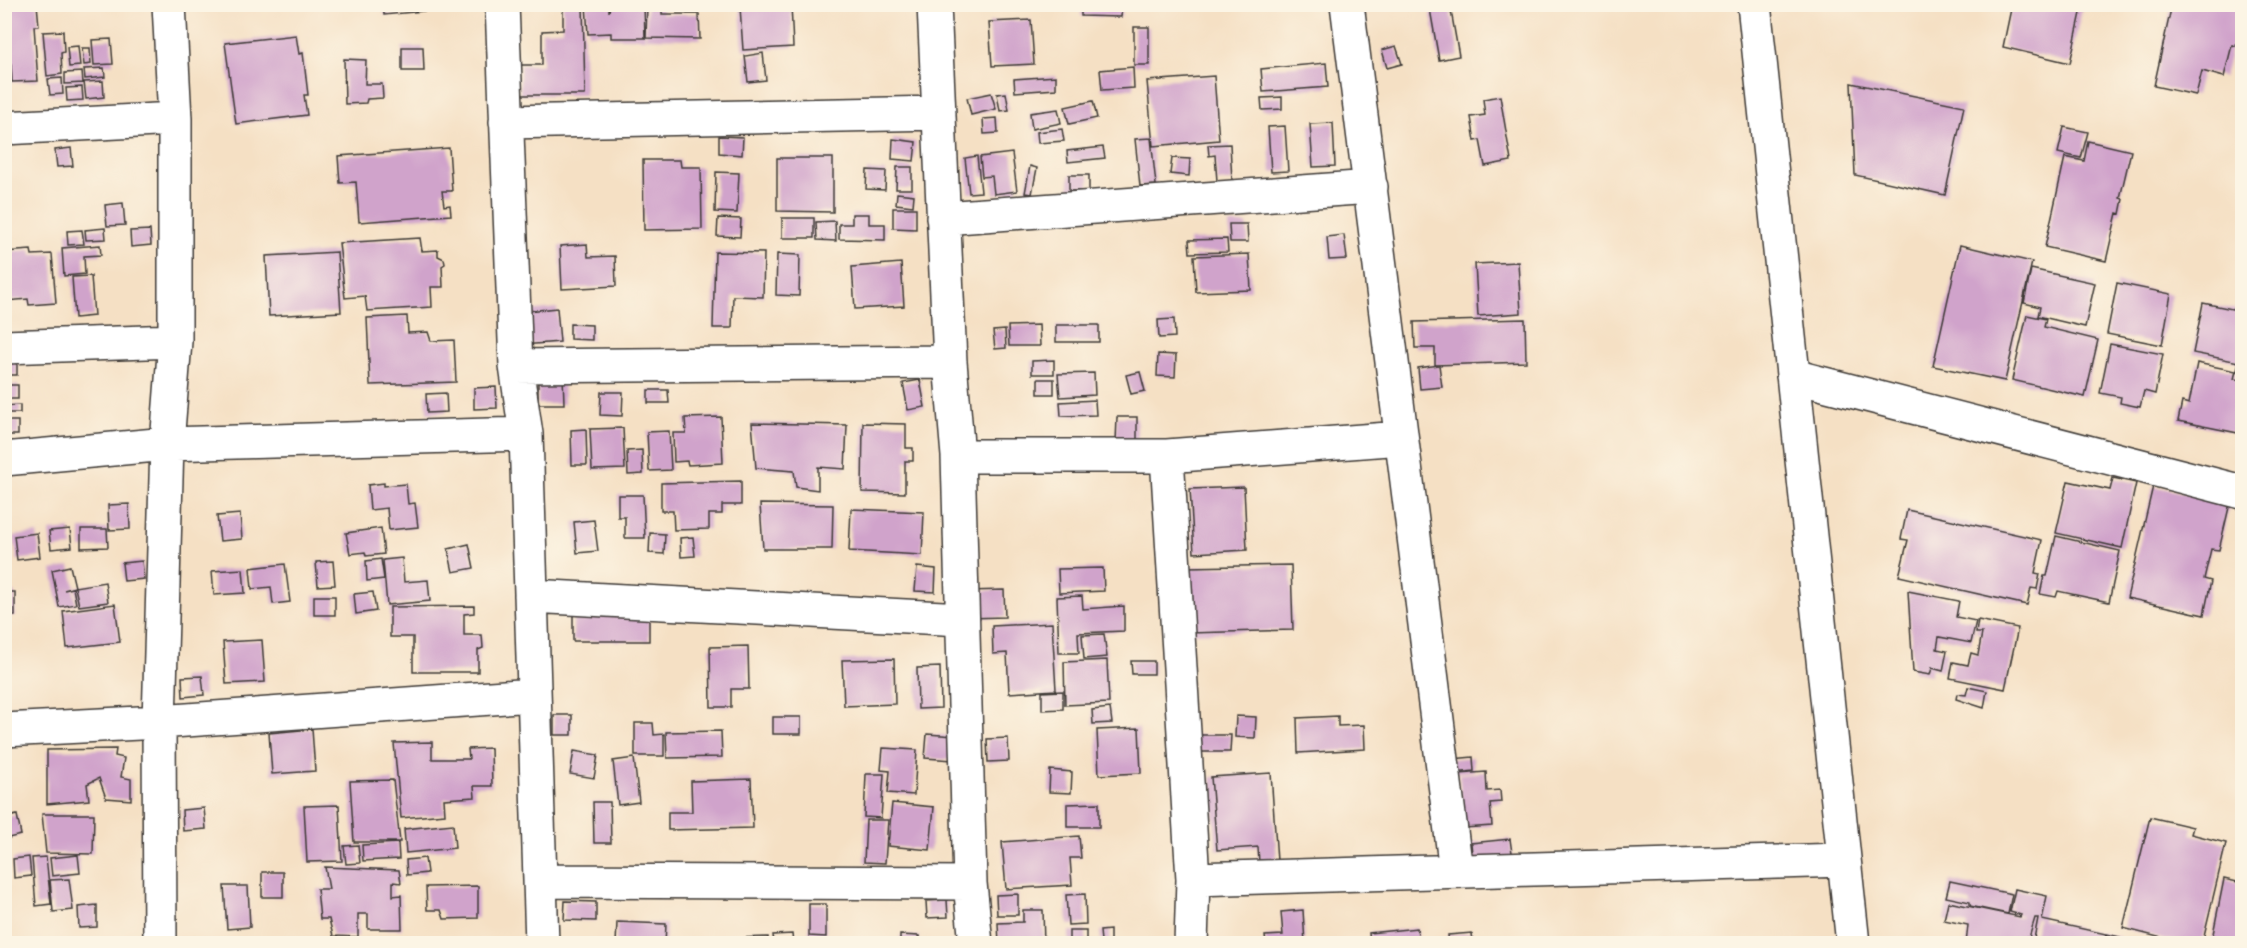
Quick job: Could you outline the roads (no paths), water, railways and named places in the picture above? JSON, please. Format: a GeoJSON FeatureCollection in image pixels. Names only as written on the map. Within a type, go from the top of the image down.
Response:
{"type":"FeatureCollection","features":[{"type":"Feature","properties":{"kind":"street"},"geometry":{"type":"LineString","coordinates":[[160,944],[159,722],[167,444],[175,340],[175,119],[169,4]]}},
{"type":"Feature","properties":{"kind":"street"},"geometry":{"type":"LineString","coordinates":[[502,4],[516,366],[526,434],[542,944]]}},
{"type":"Feature","properties":{"kind":"street"},"geometry":{"type":"LineString","coordinates":[[934,4],[950,362],[958,456],[970,883],[976,944]]}},
{"type":"Feature","properties":{"kind":"street"},"geometry":{"type":"LineString","coordinates":[[1347,4],[1456,871]]}},
{"type":"Feature","properties":{"kind":"street"},"geometry":{"type":"LineString","coordinates":[[1754,4],[1853,944]]}},
{"type":"Feature","properties":{"kind":"street"},"geometry":{"type":"LineString","coordinates":[[506,122],[939,113]]}},
{"type":"Feature","properties":{"kind":"street"},"geometry":{"type":"LineString","coordinates":[[4,128],[175,119]]}},
{"type":"Feature","properties":{"kind":"street"},"geometry":{"type":"LineString","coordinates":[[943,218],[1371,187]]}},
{"type":"Feature","properties":{"kind":"street"},"geometry":{"type":"LineString","coordinates":[[4,347],[175,340]]}},
{"type":"Feature","properties":{"kind":"street"},"geometry":{"type":"LineString","coordinates":[[516,366],[950,362]]}},
{"type":"Feature","properties":{"kind":"street"},"geometry":{"type":"LineString","coordinates":[[1793,376],[2242,492]]}},
{"type":"Feature","properties":{"kind":"street"},"geometry":{"type":"LineString","coordinates":[[4,459],[167,444],[526,434]]}},
{"type":"Feature","properties":{"kind":"street"},"geometry":{"type":"LineString","coordinates":[[958,456],[1167,456],[1401,438]]}},
{"type":"Feature","properties":{"kind":"street"},"geometry":{"type":"LineString","coordinates":[[1167,456],[1193,879],[1191,944]]}},
{"type":"Feature","properties":{"kind":"street"},"geometry":{"type":"LineString","coordinates":[[531,596],[962,619]]}},
{"type":"Feature","properties":{"kind":"street"},"geometry":{"type":"LineString","coordinates":[[4,730],[159,722],[533,695]]}},
{"type":"Feature","properties":{"kind":"street"},"geometry":{"type":"LineString","coordinates":[[1193,879],[1844,860]]}},
{"type":"Feature","properties":{"kind":"street"},"geometry":{"type":"LineString","coordinates":[[541,881],[970,883]]}}]}
